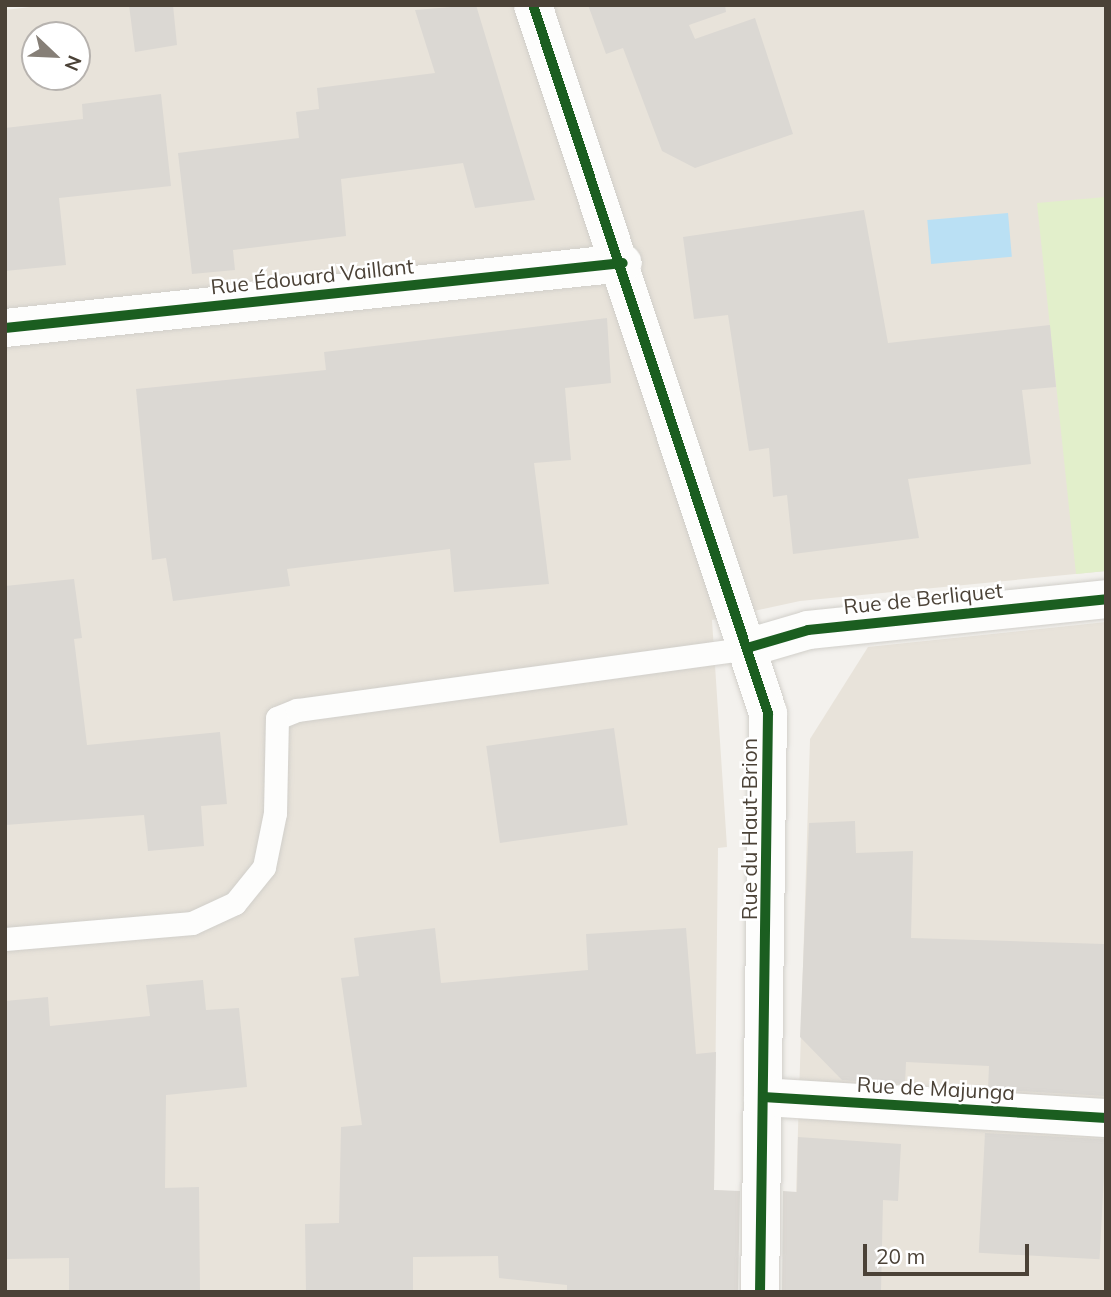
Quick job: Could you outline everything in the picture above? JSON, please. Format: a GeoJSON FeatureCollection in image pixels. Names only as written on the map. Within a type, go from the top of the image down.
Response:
{"type":"FeatureCollection","features":[{"type":"Feature","properties":{"kind":"street","name":"Rue du Haut-Brion"},"geometry":{"type":"LineString","coordinates":[[533,5],[623,263],[768,713],[772,782],[760,1292]]}},
{"type":"Feature","properties":{"kind":"street","name":"Rue Édouard Vaillant"},"geometry":{"type":"LineString","coordinates":[[5,328],[623,263]]}},
{"type":"Feature","properties":{"kind":"street","name":"Rue de Berliquet"},"geometry":{"type":"LineString","coordinates":[[747,648],[808,630],[1106,599]]}},
{"type":"Feature","properties":{"kind":"street","name":"Rue de Majunga"},"geometry":{"type":"LineString","coordinates":[[763,1097],[1106,1118]]}},
{"type":"Feature","properties":{"kind":"lane"},"geometry":{"type":"LineString","coordinates":[[5,939],[192,923],[235,903],[264,867],[275,813],[277,718],[297,710],[747,648]]}},
{"type":"Feature","properties":{"kind":"shaded area"},"geometry":{"type":"Polygon","coordinates":[[[47,5],[1106,5],[1106,571],[800,601],[712,620],[727,847],[718,848],[714,1190],[728,1191],[723,1292],[5,1292],[5,10],[47,5]]]}},
{"type":"Feature","properties":{"kind":"shaded area"},"geometry":{"type":"Polygon","coordinates":[[[1106,622],[1106,1292],[793,1292],[810,739],[868,647],[1106,622]]]}},
{"type":"Feature","properties":{"kind":"green space"},"geometry":{"type":"Polygon","coordinates":[[[1106,197],[1106,571],[1076,574],[1037,203],[1106,197]]]}},
{"type":"Feature","properties":{"kind":"water"},"geometry":{"type":"Polygon","coordinates":[[[1008,213],[1012,257],[931,264],[927,220],[1008,213]]]}},
{"type":"Feature","properties":{"kind":"building"},"geometry":{"type":"Polygon","coordinates":[[[129,5],[173,5],[177,45],[135,52],[129,5]]]}},
{"type":"Feature","properties":{"kind":"building"},"geometry":{"type":"Polygon","coordinates":[[[476,5],[535,200],[475,208],[463,163],[341,179],[346,236],[233,250],[235,270],[192,274],[178,153],[299,138],[296,112],[319,109],[317,88],[435,73],[415,10],[476,5]]]}},
{"type":"Feature","properties":{"kind":"building"},"geometry":{"type":"Polygon","coordinates":[[[588,5],[725,5],[726,12],[689,25],[695,39],[755,18],[793,134],[695,168],[662,151],[623,48],[606,54],[588,5]]]}},
{"type":"Feature","properties":{"kind":"building"},"geometry":{"type":"Polygon","coordinates":[[[161,94],[171,186],[59,198],[66,265],[5,271],[5,128],[83,119],[82,104],[161,94]]]}},
{"type":"Feature","properties":{"kind":"building"},"geometry":{"type":"Polygon","coordinates":[[[864,210],[888,343],[1050,325],[1056,387],[1022,390],[1031,464],[908,479],[919,538],[793,554],[787,495],[773,497],[769,448],[749,451],[728,315],[694,319],[683,237],[864,210]]]}},
{"type":"Feature","properties":{"kind":"building"},"geometry":{"type":"Polygon","coordinates":[[[607,318],[611,383],[565,388],[571,460],[534,463],[549,584],[454,592],[450,549],[287,569],[290,586],[173,601],[166,558],[152,560],[136,389],[326,370],[324,352],[607,318]]]}},
{"type":"Feature","properties":{"kind":"building"},"geometry":{"type":"Polygon","coordinates":[[[74,579],[82,638],[74,639],[87,745],[220,732],[227,804],[201,806],[204,846],[148,851],[144,815],[5,825],[5,586],[74,579]]]}},
{"type":"Feature","properties":{"kind":"building"},"geometry":{"type":"Polygon","coordinates":[[[614,728],[628,825],[500,843],[486,746],[614,728]]]}},
{"type":"Feature","properties":{"kind":"building"},"geometry":{"type":"Polygon","coordinates":[[[855,821],[856,853],[913,851],[911,938],[1104,944],[1106,1096],[988,1089],[989,1066],[906,1062],[905,1084],[842,1080],[800,1037],[809,823],[855,821]]]}},
{"type":"Feature","properties":{"kind":"building"},"geometry":{"type":"Polygon","coordinates":[[[435,928],[441,983],[588,970],[586,934],[686,928],[696,1054],[716,1052],[714,1190],[740,1191],[738,1292],[567,1292],[567,1285],[499,1278],[498,1256],[413,1257],[413,1292],[306,1292],[305,1224],[339,1223],[341,1127],[362,1125],[341,978],[359,976],[354,938],[435,928]]]}},
{"type":"Feature","properties":{"kind":"building"},"geometry":{"type":"Polygon","coordinates":[[[203,980],[206,1010],[239,1008],[247,1087],[166,1095],[165,1188],[199,1187],[200,1292],[69,1292],[69,1258],[5,1259],[5,1001],[48,997],[50,1026],[150,1016],[146,985],[203,980]]]}},
{"type":"Feature","properties":{"kind":"building"},"geometry":{"type":"Polygon","coordinates":[[[985,1133],[1106,1139],[1100,1259],[979,1253],[985,1133]]]}},
{"type":"Feature","properties":{"kind":"building"},"geometry":{"type":"Polygon","coordinates":[[[798,1137],[901,1144],[898,1201],[883,1200],[881,1292],[782,1292],[783,1191],[797,1192],[798,1137]]]}},
{"type":"Feature","properties":{"kind":"cycle path"},"geometry":{"type":"LineString","coordinates":[[533,5],[768,713],[760,1292]]}},
{"type":"Feature","properties":{"kind":"cycle path"},"geometry":{"type":"LineString","coordinates":[[5,328],[623,263]]}},
{"type":"Feature","properties":{"kind":"cycle path"},"geometry":{"type":"LineString","coordinates":[[747,648],[808,630],[1106,599]]}},
{"type":"Feature","properties":{"kind":"cycle path"},"geometry":{"type":"LineString","coordinates":[[763,1097],[1106,1118]]}}]}
